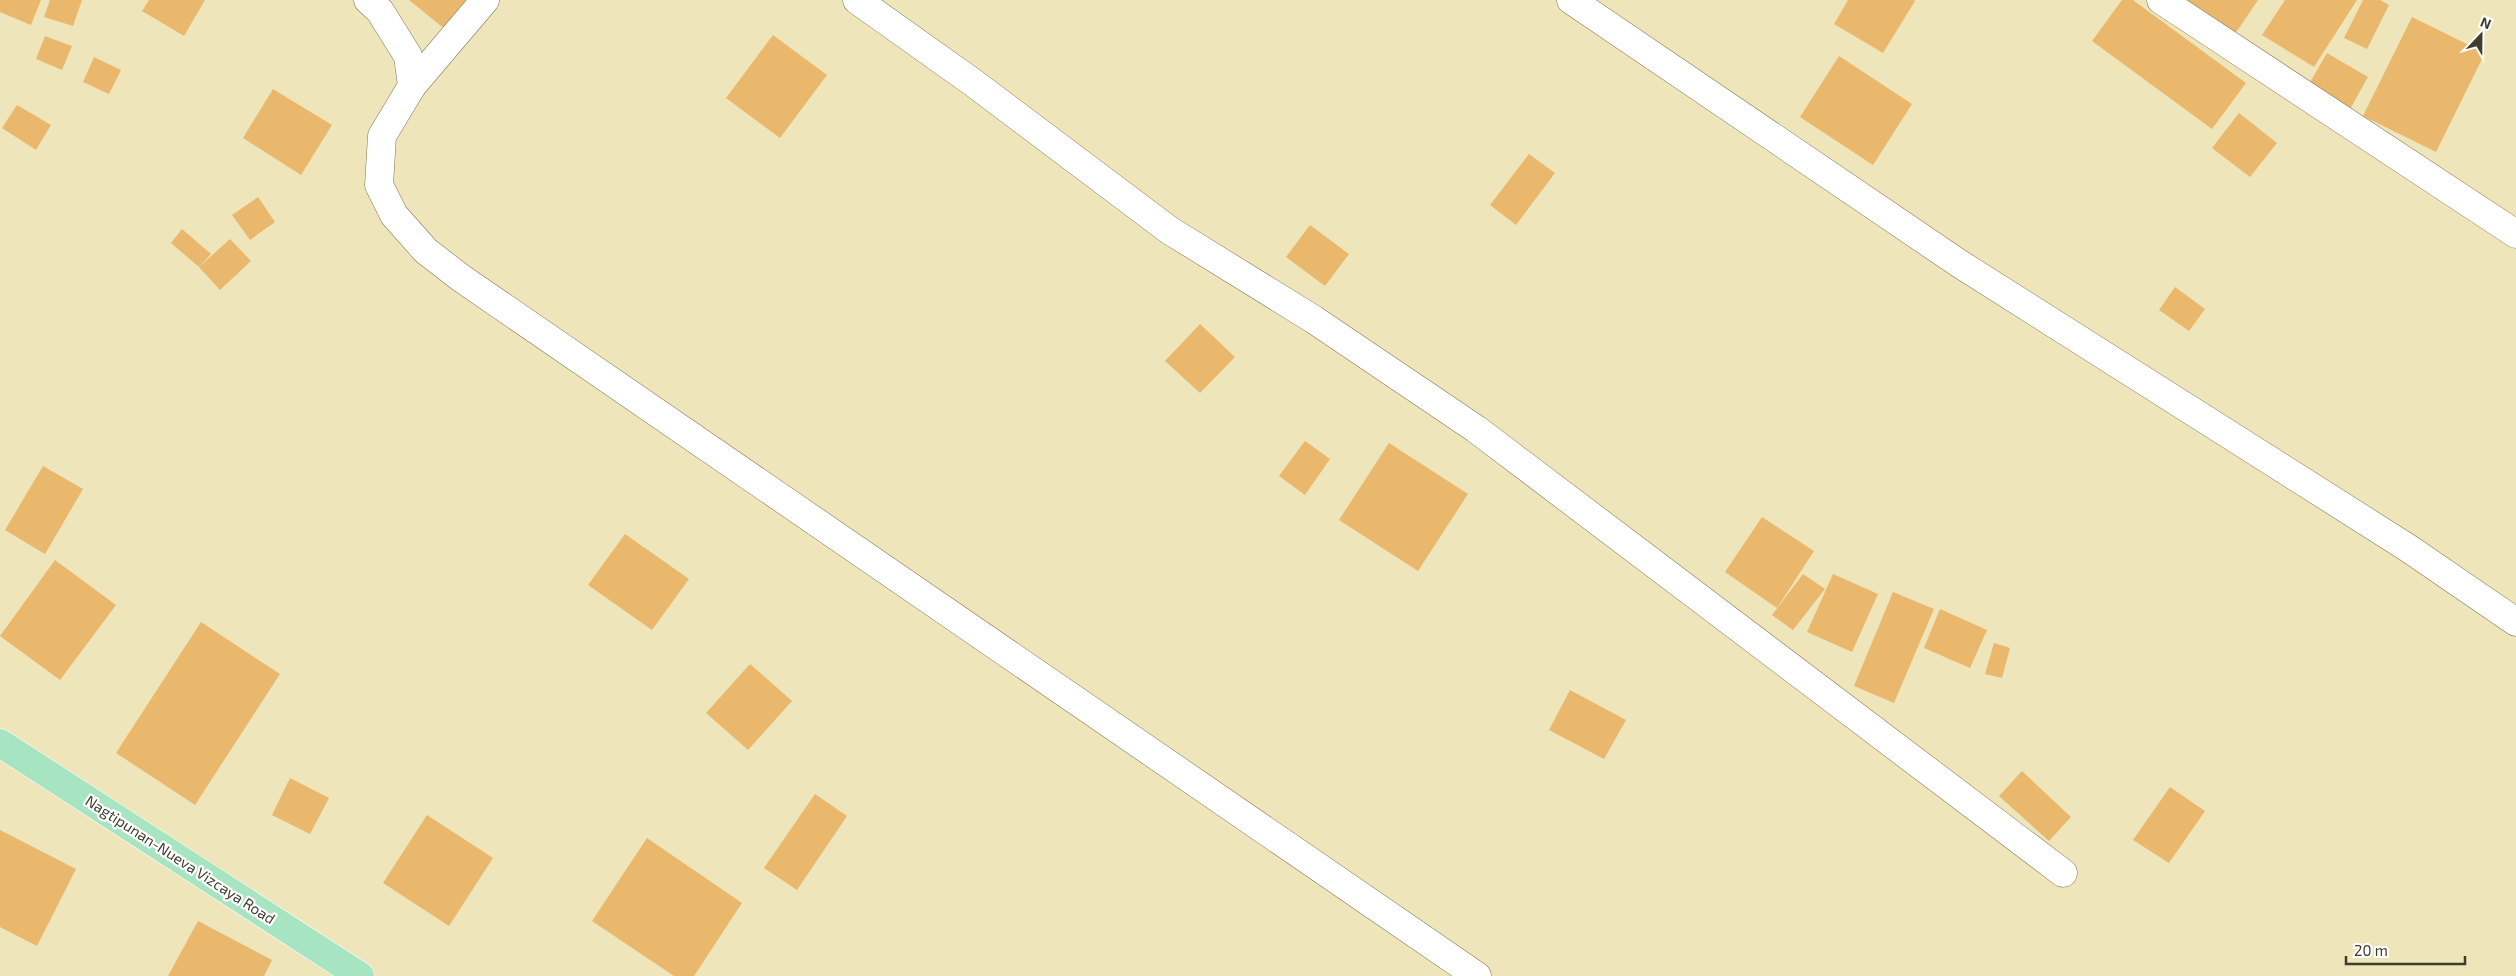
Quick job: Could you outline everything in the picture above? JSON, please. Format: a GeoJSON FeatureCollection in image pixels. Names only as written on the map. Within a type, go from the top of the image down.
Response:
{"type":"FeatureCollection","features":[{"type":"Feature","properties":{"kind":"main road","name":"Nagtipunan-Nueva Vizcaya Road"},"geometry":{"type":"LineString","coordinates":[[0,744],[360,976]]}},
{"type":"Feature","properties":{"kind":"street"},"geometry":{"type":"LineString","coordinates":[[368,0],[380,11],[408,56],[412,86]]}},
{"type":"Feature","properties":{"kind":"street"},"geometry":{"type":"LineString","coordinates":[[485,0],[412,86],[382,136],[379,185],[394,215],[426,251],[469,284],[1477,976]]}},
{"type":"Feature","properties":{"kind":"street"},"geometry":{"type":"LineString","coordinates":[[857,0],[975,84],[1169,230],[1313,319],[1476,429],[2063,873]]}},
{"type":"Feature","properties":{"kind":"street"},"geometry":{"type":"LineString","coordinates":[[1571,0],[1960,264],[2408,548],[2516,622]]}},
{"type":"Feature","properties":{"kind":"street"},"geometry":{"type":"LineString","coordinates":[[2161,0],[2516,234]]}},
{"type":"Feature","properties":{"kind":"building"},"geometry":{"type":"Polygon","coordinates":[[[0,0],[41,0],[31,25],[0,12],[0,0]]]}},
{"type":"Feature","properties":{"kind":"building"},"geometry":{"type":"Polygon","coordinates":[[[50,0],[82,0],[73,26],[44,17],[50,0]]]}},
{"type":"Feature","properties":{"kind":"building"},"geometry":{"type":"Polygon","coordinates":[[[149,0],[205,0],[184,36],[142,11],[149,0]]]}},
{"type":"Feature","properties":{"kind":"building"},"geometry":{"type":"Polygon","coordinates":[[[409,0],[470,0],[446,30],[409,0]]]}},
{"type":"Feature","properties":{"kind":"building"},"geometry":{"type":"Polygon","coordinates":[[[1848,0],[1915,1],[1883,53],[1834,24],[1848,0]]]}},
{"type":"Feature","properties":{"kind":"building"},"geometry":{"type":"Polygon","coordinates":[[[2122,0],[2133,0],[2246,83],[2212,129],[2092,41],[2122,0]]]}},
{"type":"Feature","properties":{"kind":"building"},"geometry":{"type":"Polygon","coordinates":[[[2186,0],[2258,0],[2235,34],[2186,0]]]}},
{"type":"Feature","properties":{"kind":"building"},"geometry":{"type":"Polygon","coordinates":[[[2285,0],[2357,0],[2314,67],[2262,35],[2285,0]]]}},
{"type":"Feature","properties":{"kind":"building"},"geometry":{"type":"Polygon","coordinates":[[[2363,0],[2380,0],[2389,5],[2367,49],[2344,38],[2363,0]]]}},
{"type":"Feature","properties":{"kind":"building"},"geometry":{"type":"Polygon","coordinates":[[[2412,17],[2485,53],[2436,152],[2363,116],[2412,17]]]}},
{"type":"Feature","properties":{"kind":"building"},"geometry":{"type":"Polygon","coordinates":[[[773,35],[827,75],[780,138],[726,98],[773,35]]]}},
{"type":"Feature","properties":{"kind":"building"},"geometry":{"type":"Polygon","coordinates":[[[45,36],[72,46],[62,70],[36,59],[45,36]]]}},
{"type":"Feature","properties":{"kind":"building"},"geometry":{"type":"Polygon","coordinates":[[[2327,53],[2368,77],[2350,109],[2309,84],[2327,53]]]}},
{"type":"Feature","properties":{"kind":"building"},"geometry":{"type":"Polygon","coordinates":[[[1839,56],[1912,104],[1873,165],[1800,117],[1839,56]]]}},
{"type":"Feature","properties":{"kind":"building"},"geometry":{"type":"Polygon","coordinates":[[[94,57],[121,70],[109,94],[83,82],[94,57]]]}},
{"type":"Feature","properties":{"kind":"building"},"geometry":{"type":"Polygon","coordinates":[[[273,89],[332,125],[301,175],[243,138],[273,89]]]}},
{"type":"Feature","properties":{"kind":"building"},"geometry":{"type":"Polygon","coordinates":[[[17,105],[51,125],[36,150],[2,128],[17,105]]]}},
{"type":"Feature","properties":{"kind":"building"},"geometry":{"type":"Polygon","coordinates":[[[2239,113],[2277,143],[2250,177],[2212,148],[2239,113]]]}},
{"type":"Feature","properties":{"kind":"building"},"geometry":{"type":"Polygon","coordinates":[[[1529,154],[1555,173],[1516,225],[1490,205],[1529,154]]]}},
{"type":"Feature","properties":{"kind":"building"},"geometry":{"type":"Polygon","coordinates":[[[258,197],[275,222],[250,240],[232,215],[258,197]]]}},
{"type":"Feature","properties":{"kind":"building"},"geometry":{"type":"Polygon","coordinates":[[[1310,225],[1349,254],[1325,286],[1286,257],[1310,225]]]}},
{"type":"Feature","properties":{"kind":"building"},"geometry":{"type":"Polygon","coordinates":[[[182,229],[211,254],[199,267],[171,243],[182,229]]]}},
{"type":"Feature","properties":{"kind":"building"},"geometry":{"type":"Polygon","coordinates":[[[230,239],[251,261],[220,290],[199,267],[230,239]]]}},
{"type":"Feature","properties":{"kind":"building"},"geometry":{"type":"Polygon","coordinates":[[[2175,287],[2205,309],[2189,331],[2159,310],[2175,287]]]}},
{"type":"Feature","properties":{"kind":"building"},"geometry":{"type":"Polygon","coordinates":[[[1200,324],[1235,357],[1200,393],[1165,361],[1200,324]]]}},
{"type":"Feature","properties":{"kind":"building"},"geometry":{"type":"Polygon","coordinates":[[[1305,441],[1330,459],[1305,495],[1279,476],[1305,441]]]}},
{"type":"Feature","properties":{"kind":"building"},"geometry":{"type":"Polygon","coordinates":[[[1389,443],[1468,494],[1418,571],[1339,520],[1389,443]]]}},
{"type":"Feature","properties":{"kind":"building"},"geometry":{"type":"Polygon","coordinates":[[[43,466],[83,489],[45,554],[5,530],[43,466]]]}},
{"type":"Feature","properties":{"kind":"building"},"geometry":{"type":"Polygon","coordinates":[[[1762,517],[1814,551],[1777,608],[1725,572],[1762,517]]]}},
{"type":"Feature","properties":{"kind":"building"},"geometry":{"type":"Polygon","coordinates":[[[625,534],[689,579],[652,630],[588,585],[625,534]]]}},
{"type":"Feature","properties":{"kind":"building"},"geometry":{"type":"Polygon","coordinates":[[[55,560],[116,605],[60,680],[0,636],[55,560]]]}},
{"type":"Feature","properties":{"kind":"building"},"geometry":{"type":"Polygon","coordinates":[[[1803,574],[1825,589],[1793,630],[1772,615],[1803,574]]]}},
{"type":"Feature","properties":{"kind":"building"},"geometry":{"type":"Polygon","coordinates":[[[1833,574],[1878,594],[1852,652],[1807,632],[1833,574]]]}},
{"type":"Feature","properties":{"kind":"building"},"geometry":{"type":"Polygon","coordinates":[[[1893,592],[1934,609],[1894,703],[1854,686],[1893,592]]]}},
{"type":"Feature","properties":{"kind":"building"},"geometry":{"type":"Polygon","coordinates":[[[1940,609],[1987,630],[1970,668],[1924,648],[1940,609]]]}},
{"type":"Feature","properties":{"kind":"building"},"geometry":{"type":"Polygon","coordinates":[[[201,622],[280,674],[195,805],[116,753],[201,622]]]}},
{"type":"Feature","properties":{"kind":"building"},"geometry":{"type":"Polygon","coordinates":[[[1994,643],[2010,648],[2002,678],[1985,674],[1994,643]]]}},
{"type":"Feature","properties":{"kind":"building"},"geometry":{"type":"Polygon","coordinates":[[[750,664],[792,701],[748,750],[706,713],[750,664]]]}},
{"type":"Feature","properties":{"kind":"building"},"geometry":{"type":"Polygon","coordinates":[[[1570,690],[1626,720],[1604,759],[1549,730],[1570,690]]]}},
{"type":"Feature","properties":{"kind":"building"},"geometry":{"type":"Polygon","coordinates":[[[2022,771],[2071,817],[2049,841],[1999,796],[2022,771]]]}},
{"type":"Feature","properties":{"kind":"building"},"geometry":{"type":"Polygon","coordinates":[[[290,778],[329,798],[310,834],[272,815],[290,778]]]}},
{"type":"Feature","properties":{"kind":"building"},"geometry":{"type":"Polygon","coordinates":[[[2170,787],[2205,811],[2169,863],[2133,840],[2170,787]]]}},
{"type":"Feature","properties":{"kind":"building"},"geometry":{"type":"Polygon","coordinates":[[[815,794],[847,816],[797,890],[764,868],[815,794]]]}},
{"type":"Feature","properties":{"kind":"building"},"geometry":{"type":"Polygon","coordinates":[[[427,815],[493,858],[449,926],[383,883],[427,815]]]}},
{"type":"Feature","properties":{"kind":"building"},"geometry":{"type":"Polygon","coordinates":[[[0,830],[76,869],[37,946],[0,927],[0,830]]]}},
{"type":"Feature","properties":{"kind":"building"},"geometry":{"type":"Polygon","coordinates":[[[647,838],[742,903],[694,976],[674,976],[592,921],[647,838]]]}},
{"type":"Feature","properties":{"kind":"building"},"geometry":{"type":"Polygon","coordinates":[[[198,921],[272,960],[264,976],[168,976],[198,921]]]}}]}
